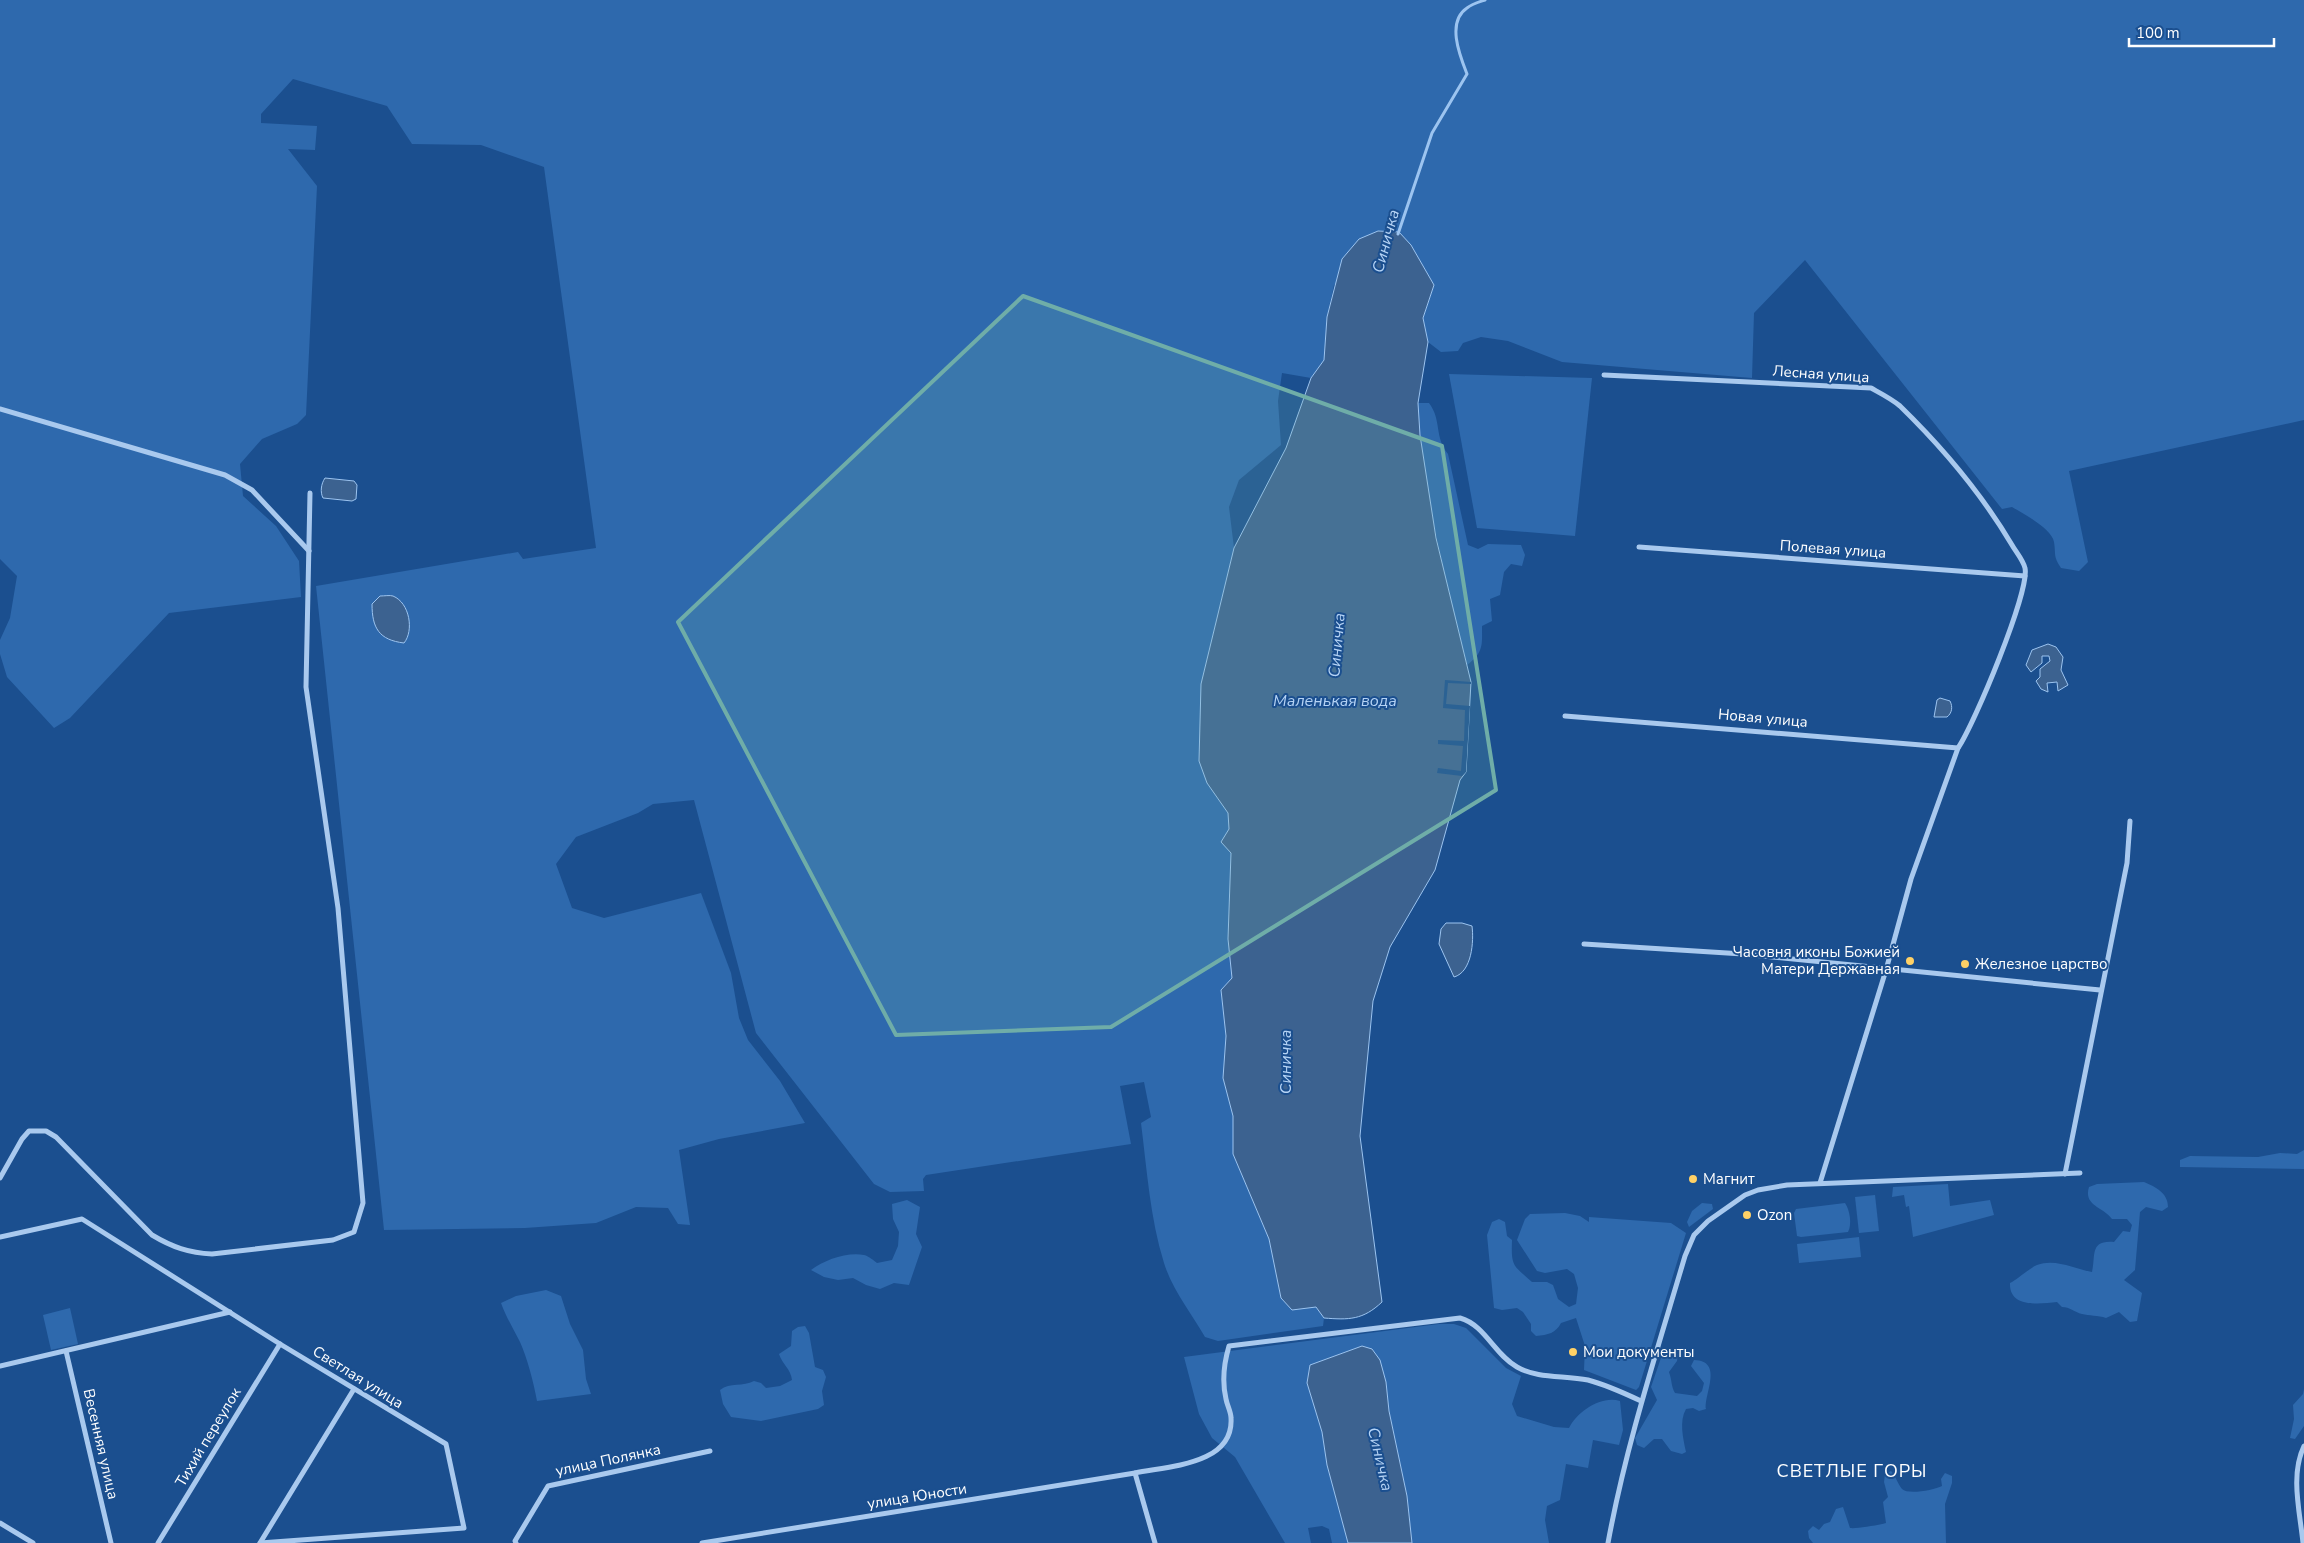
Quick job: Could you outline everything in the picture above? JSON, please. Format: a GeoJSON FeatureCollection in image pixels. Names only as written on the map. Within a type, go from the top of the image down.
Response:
{"type":"FeatureCollection","features":[{"type":"Feature","properties":{"kind":"street","name":"Лесная улица"},"geometry":{"type":"LineString","coordinates":[[1604,375],[1871,388],[1898,405],[1957,470],[2000,525],[2025,567],[2024,584],[1996,670],[1966,737],[1958,748],[1911,879],[1886,970],[1820,1183]]}},
{"type":"Feature","properties":{"kind":"street"},"geometry":{"type":"LineString","coordinates":[[0,409],[225,475],[252,490],[308,551]]}},
{"type":"Feature","properties":{"kind":"street"},"geometry":{"type":"LineString","coordinates":[[0,1178],[22,1139],[29,1132],[46,1131],[56,1137],[152,1235],[171,1246],[192,1253],[212,1254],[333,1240],[354,1232],[363,1203],[338,908],[306,687],[310,493]]}},
{"type":"Feature","properties":{"kind":"street","name":"Полевая улица"},"geometry":{"type":"LineString","coordinates":[[1639,547],[2025,576]]}},
{"type":"Feature","properties":{"kind":"street","name":"Новая улица"},"geometry":{"type":"LineString","coordinates":[[1565,716],[1958,748]]}},
{"type":"Feature","properties":{"kind":"street"},"geometry":{"type":"LineString","coordinates":[[2065,1174],[2100,990],[2127,863],[2130,821]]}},
{"type":"Feature","properties":{"kind":"street"},"geometry":{"type":"LineString","coordinates":[[1584,944],[1743,954],[1886,970],[2100,990]]}},
{"type":"Feature","properties":{"kind":"street"},"geometry":{"type":"LineString","coordinates":[[1608,1543],[1618,1484],[1685,1256],[1694,1235],[1708,1221],[1748,1193],[1787,1185],[2080,1173]]}},
{"type":"Feature","properties":{"kind":"street","name":"Светлая улица"},"geometry":{"type":"LineString","coordinates":[[0,1237],[82,1219],[280,1344],[446,1444],[464,1528],[260,1543]]}},
{"type":"Feature","properties":{"kind":"street"},"geometry":{"type":"LineString","coordinates":[[0,1366],[230,1312]]}},
{"type":"Feature","properties":{"kind":"street","name":"улица Юности"},"geometry":{"type":"LineString","coordinates":[[702,1543],[1135,1473],[1205,1459],[1223,1446],[1231,1418],[1225,1397],[1224,1377],[1225,1360],[1229,1346],[1460,1318],[1477,1326],[1504,1357],[1518,1368],[1536,1374],[1588,1380],[1614,1388],[1641,1401]]}},
{"type":"Feature","properties":{"kind":"street","name":"Тихий переулок"},"geometry":{"type":"LineString","coordinates":[[158,1543],[280,1344]]}},
{"type":"Feature","properties":{"kind":"street","name":"Весенняя улица"},"geometry":{"type":"LineString","coordinates":[[66,1351],[111,1543]]}},
{"type":"Feature","properties":{"kind":"street"},"geometry":{"type":"LineString","coordinates":[[260,1543],[354,1388]]}},
{"type":"Feature","properties":{"kind":"street"},"geometry":{"type":"LineString","coordinates":[[2303,1543],[2297,1479],[2300,1455],[2304,1446]]}},
{"type":"Feature","properties":{"kind":"street","name":"улица Полянка"},"geometry":{"type":"LineString","coordinates":[[516,1543],[515,1540],[548,1486],[710,1451]]}},
{"type":"Feature","properties":{"kind":"street"},"geometry":{"type":"LineString","coordinates":[[1135,1473],[1155,1543]]}},
{"type":"Feature","properties":{"kind":"street"},"geometry":{"type":"LineString","coordinates":[[0,1523],[33,1543]]}},
{"type":"Feature","properties":{"kind":"highlighted area"},"geometry":{"type":"Polygon","coordinates":[[[1023,296],[1442,446],[1496,790],[1111,1027],[896,1035],[678,622],[1023,296]]]}},
{"type":"Feature","properties":{"kind":"shaded area"},"geometry":{"type":"Polygon","coordinates":[[[0,0],[2304,0],[2304,420],[2069,471],[2088,562],[2079,571],[2061,568],[2056,558],[2054,542],[2048,532],[2037,522],[2012,507],[2002,509],[1805,260],[1754,313],[1752,378],[1562,362],[1508,341],[1481,337],[1463,343],[1458,351],[1441,352],[1428,342],[1423,318],[1434,285],[1411,245],[1334,285],[1327,317],[1324,360],[1311,378],[1282,373],[1278,401],[1281,445],[1239,480],[1229,507],[1234,548],[1201,684],[1207,783],[1228,813],[1229,829],[1222,842],[1231,853],[1228,939],[1232,978],[1221,990],[1226,1036],[1223,1078],[1234,1116],[1233,1154],[1269,1239],[1281,1298],[1292,1310],[1316,1307],[1324,1318],[1323,1326],[1218,1341],[1205,1337],[1167,1273],[1159,1246],[1141,1123],[1151,1117],[1144,1082],[1120,1086],[1131,1144],[926,1175],[923,1179],[924,1191],[890,1192],[874,1184],[756,1033],[694,800],[653,804],[638,813],[576,837],[556,864],[572,908],[604,918],[701,893],[731,973],[739,1018],[748,1040],[780,1081],[805,1123],[719,1139],[679,1150],[690,1225],[678,1224],[668,1208],[636,1207],[596,1223],[525,1228],[384,1230],[316,586],[518,552],[523,559],[596,548],[544,167],[481,145],[412,144],[387,106],[293,79],[261,114],[261,123],[317,126],[315,150],[288,149],[317,186],[306,415],[297,424],[262,439],[240,464],[243,496],[276,526],[299,561],[301,597],[169,613],[70,718],[54,728],[7,677],[0,654],[0,640],[10,618],[17,576],[0,559],[0,0]]]}},
{"type":"Feature","properties":{"kind":"shaded area"},"geometry":{"type":"Polygon","coordinates":[[[1449,374],[1592,378],[1575,536],[1477,528],[1449,374]]]}},
{"type":"Feature","properties":{"kind":"shaded area"},"geometry":{"type":"Polygon","coordinates":[[[1418,403],[1429,403],[1433,409],[1441,441],[1448,454],[1468,545],[1478,549],[1488,544],[1521,545],[1525,555],[1522,566],[1511,564],[1504,572],[1500,595],[1490,599],[1492,621],[1482,626],[1481,648],[1477,656],[1467,665],[1436,535],[1424,469],[1418,403]]]}},
{"type":"Feature","properties":{"kind":"shaded area"},"geometry":{"type":"Polygon","coordinates":[[[2304,1150],[2304,1169],[2180,1167],[2180,1160],[2190,1156],[2258,1157],[2280,1153],[2297,1154],[2304,1150]]]}},
{"type":"Feature","properties":{"kind":"shaded area"},"geometry":{"type":"Polygon","coordinates":[[[2144,1182],[2157,1188],[2164,1194],[2168,1207],[2162,1211],[2146,1207],[2140,1212],[2135,1270],[2124,1280],[2142,1293],[2137,1321],[2130,1322],[2119,1312],[2106,1318],[2085,1315],[2062,1307],[2057,1302],[2026,1303],[2014,1297],[2010,1283],[2037,1265],[2058,1263],[2092,1272],[2097,1246],[2106,1242],[2114,1242],[2123,1231],[2130,1232],[2132,1225],[2127,1219],[2112,1219],[2095,1206],[2089,1198],[2089,1187],[2097,1184],[2144,1182]]]}},
{"type":"Feature","properties":{"kind":"shaded area"},"geometry":{"type":"Polygon","coordinates":[[[1948,1184],[1950,1206],[1990,1200],[1994,1215],[1913,1237],[1909,1206],[1906,1207],[1904,1195],[1892,1197],[1893,1187],[1948,1184]]]}},
{"type":"Feature","properties":{"kind":"shaded area"},"geometry":{"type":"Polygon","coordinates":[[[1875,1195],[1879,1231],[1859,1233],[1855,1197],[1875,1195]]]}},
{"type":"Feature","properties":{"kind":"shaded area"},"geometry":{"type":"Polygon","coordinates":[[[907,1200],[920,1207],[916,1234],[922,1247],[909,1285],[894,1283],[880,1289],[866,1285],[853,1278],[838,1280],[824,1277],[811,1270],[829,1260],[857,1254],[870,1257],[877,1263],[892,1260],[898,1246],[899,1232],[893,1219],[892,1204],[907,1200]]]}},
{"type":"Feature","properties":{"kind":"shaded area"},"geometry":{"type":"Polygon","coordinates":[[[1702,1203],[1712,1204],[1713,1209],[1689,1227],[1687,1222],[1692,1211],[1702,1203]]]}},
{"type":"Feature","properties":{"kind":"shaded area"},"geometry":{"type":"Polygon","coordinates":[[[1845,1203],[1850,1218],[1848,1232],[1797,1236],[1794,1213],[1796,1209],[1845,1203]]]}},
{"type":"Feature","properties":{"kind":"shaded area"},"geometry":{"type":"Polygon","coordinates":[[[1565,1213],[1580,1216],[1589,1222],[1589,1217],[1671,1223],[1686,1233],[1639,1387],[1636,1390],[1584,1370],[1585,1346],[1576,1318],[1561,1323],[1551,1333],[1536,1336],[1531,1331],[1531,1324],[1523,1312],[1517,1308],[1502,1310],[1494,1308],[1487,1235],[1492,1222],[1499,1219],[1505,1222],[1507,1236],[1512,1240],[1512,1256],[1517,1268],[1532,1282],[1547,1282],[1553,1285],[1558,1299],[1569,1307],[1576,1304],[1578,1288],[1574,1274],[1567,1269],[1545,1273],[1537,1271],[1517,1240],[1525,1219],[1530,1214],[1565,1213]]]}},
{"type":"Feature","properties":{"kind":"shaded area"},"geometry":{"type":"Polygon","coordinates":[[[1859,1237],[1861,1257],[1799,1263],[1797,1244],[1859,1237]]]}},
{"type":"Feature","properties":{"kind":"shaded area"},"geometry":{"type":"Polygon","coordinates":[[[546,1290],[561,1296],[570,1324],[583,1350],[586,1379],[591,1394],[537,1401],[523,1348],[501,1303],[516,1296],[546,1290]]]}},
{"type":"Feature","properties":{"kind":"shaded area"},"geometry":{"type":"Polygon","coordinates":[[[70,1308],[78,1344],[51,1350],[43,1315],[70,1308]]]}},
{"type":"Feature","properties":{"kind":"shaded area"},"geometry":{"type":"Polygon","coordinates":[[[1439,1324],[1454,1324],[1466,1328],[1506,1368],[1521,1376],[1512,1404],[1517,1416],[1554,1427],[1569,1428],[1578,1416],[1590,1406],[1605,1400],[1620,1401],[1623,1430],[1619,1445],[1593,1440],[1588,1468],[1566,1464],[1560,1500],[1547,1506],[1545,1520],[1549,1543],[1412,1543],[1407,1496],[1389,1411],[1386,1382],[1362,1346],[1310,1365],[1307,1382],[1322,1432],[1327,1465],[1348,1543],[1332,1543],[1329,1529],[1322,1526],[1308,1528],[1311,1543],[1285,1543],[1235,1457],[1212,1438],[1199,1414],[1184,1357],[1439,1324]]]}},
{"type":"Feature","properties":{"kind":"shaded area"},"geometry":{"type":"Polygon","coordinates":[[[805,1326],[809,1333],[815,1367],[823,1370],[826,1377],[822,1391],[824,1405],[818,1409],[761,1421],[731,1417],[723,1404],[720,1390],[728,1386],[754,1381],[761,1383],[766,1388],[780,1386],[792,1380],[779,1354],[791,1346],[792,1331],[798,1327],[805,1326]]]}},
{"type":"Feature","properties":{"kind":"shaded area"},"geometry":{"type":"Polygon","coordinates":[[[1663,1352],[1678,1354],[1677,1361],[1669,1372],[1675,1393],[1697,1396],[1702,1391],[1704,1383],[1691,1366],[1694,1360],[1703,1362],[1708,1366],[1710,1372],[1706,1409],[1699,1411],[1693,1408],[1686,1409],[1684,1414],[1682,1430],[1686,1452],[1682,1454],[1671,1451],[1662,1439],[1654,1439],[1644,1448],[1637,1445],[1635,1438],[1657,1400],[1651,1387],[1663,1352]]]}},
{"type":"Feature","properties":{"kind":"shaded area"},"geometry":{"type":"Polygon","coordinates":[[[2304,1389],[2304,1426],[2295,1439],[2290,1438],[2294,1419],[2293,1405],[2303,1394],[2304,1389]]]}},
{"type":"Feature","properties":{"kind":"shaded area"},"geometry":{"type":"Polygon","coordinates":[[[1891,1471],[1902,1489],[1910,1492],[1938,1488],[1942,1486],[1941,1479],[1945,1473],[1952,1476],[1952,1483],[1945,1504],[1946,1543],[1813,1543],[1809,1538],[1808,1531],[1813,1526],[1819,1530],[1824,1524],[1830,1522],[1836,1509],[1843,1507],[1850,1528],[1886,1523],[1883,1502],[1888,1497],[1884,1482],[1885,1474],[1891,1471]]]}},
{"type":"Feature","properties":{"kind":"water","name":"Маленькая вода"},"geometry":{"type":"Polygon","coordinates":[[[1378,231],[1399,232],[1411,245],[1434,285],[1423,318],[1428,342],[1418,403],[1420,435],[1436,538],[1471,682],[1466,772],[1460,780],[1435,870],[1390,947],[1373,1001],[1360,1136],[1382,1302],[1362,1316],[1348,1319],[1333,1319],[1324,1318],[1316,1307],[1292,1310],[1281,1298],[1269,1239],[1233,1154],[1233,1116],[1223,1078],[1226,1036],[1221,990],[1232,978],[1228,939],[1231,853],[1221,842],[1229,829],[1228,813],[1207,783],[1199,761],[1201,684],[1234,548],[1286,448],[1311,378],[1324,360],[1327,317],[1342,259],[1359,239],[1378,231]]]}},
{"type":"Feature","properties":{"kind":"water"},"geometry":{"type":"Polygon","coordinates":[[[325,478],[354,481],[357,485],[356,499],[352,501],[323,498],[321,488],[325,478]]]}},
{"type":"Feature","properties":{"kind":"water"},"geometry":{"type":"Polygon","coordinates":[[[380,596],[393,596],[399,600],[407,611],[409,632],[404,643],[383,636],[376,626],[373,620],[372,604],[380,596]]]}},
{"type":"Feature","properties":{"kind":"water"},"geometry":{"type":"Polygon","coordinates":[[[2048,644],[2056,647],[2063,657],[2061,670],[2068,685],[2058,691],[2057,682],[2047,683],[2048,692],[2041,689],[2036,681],[2040,677],[2040,669],[2050,661],[2049,656],[2042,656],[2042,663],[2031,672],[2026,665],[2032,650],[2048,644]]]}},
{"type":"Feature","properties":{"kind":"water"},"geometry":{"type":"Polygon","coordinates":[[[1940,698],[1951,703],[1951,712],[1947,717],[1934,717],[1937,700],[1940,698]]]}},
{"type":"Feature","properties":{"kind":"water"},"geometry":{"type":"Polygon","coordinates":[[[1446,923],[1462,923],[1472,926],[1473,940],[1468,963],[1460,974],[1454,977],[1439,944],[1441,929],[1446,923]]]}},
{"type":"Feature","properties":{"kind":"water"},"geometry":{"type":"Polygon","coordinates":[[[1362,1346],[1372,1349],[1380,1360],[1386,1382],[1389,1411],[1407,1496],[1412,1543],[1348,1543],[1327,1465],[1322,1432],[1307,1383],[1310,1365],[1362,1346]]]}},
{"type":"Feature","properties":{"kind":"pier"},"geometry":{"type":"Polygon","coordinates":[[[1445,680],[1471,682],[1471,684],[1448,683],[1446,704],[1470,706],[1466,772],[1462,776],[1437,773],[1438,768],[1461,771],[1463,746],[1438,744],[1438,740],[1464,741],[1465,710],[1443,708],[1445,680]]]}},
{"type":"Feature","properties":{"kind":"waterway","name":"Синичка"},"geometry":{"type":"LineString","coordinates":[[1398,234],[1432,133],[1467,74],[1456,40],[1457,22],[1467,8],[1485,0]]}},
{"type":"Feature","properties":{"kind":"place","name":"Часовня иконы Божией Матери Державная"},"geometry":{"type":"Point","coordinates":[1910,961]}},
{"type":"Feature","properties":{"kind":"place","name":"Железное царство"},"geometry":{"type":"Point","coordinates":[1965,964]}},
{"type":"Feature","properties":{"kind":"place","name":"Магнит"},"geometry":{"type":"Point","coordinates":[1693,1179]}},
{"type":"Feature","properties":{"kind":"place","name":"Ozon"},"geometry":{"type":"Point","coordinates":[1747,1215]}},
{"type":"Feature","properties":{"kind":"place","name":"Мои документы"},"geometry":{"type":"Point","coordinates":[1573,1352]}},
{"type":"Feature","properties":{"kind":"district","name":"СВЕТЛЫЕ ГОРЫ"},"geometry":{"type":"Point","coordinates":[1852,1471]}}]}
